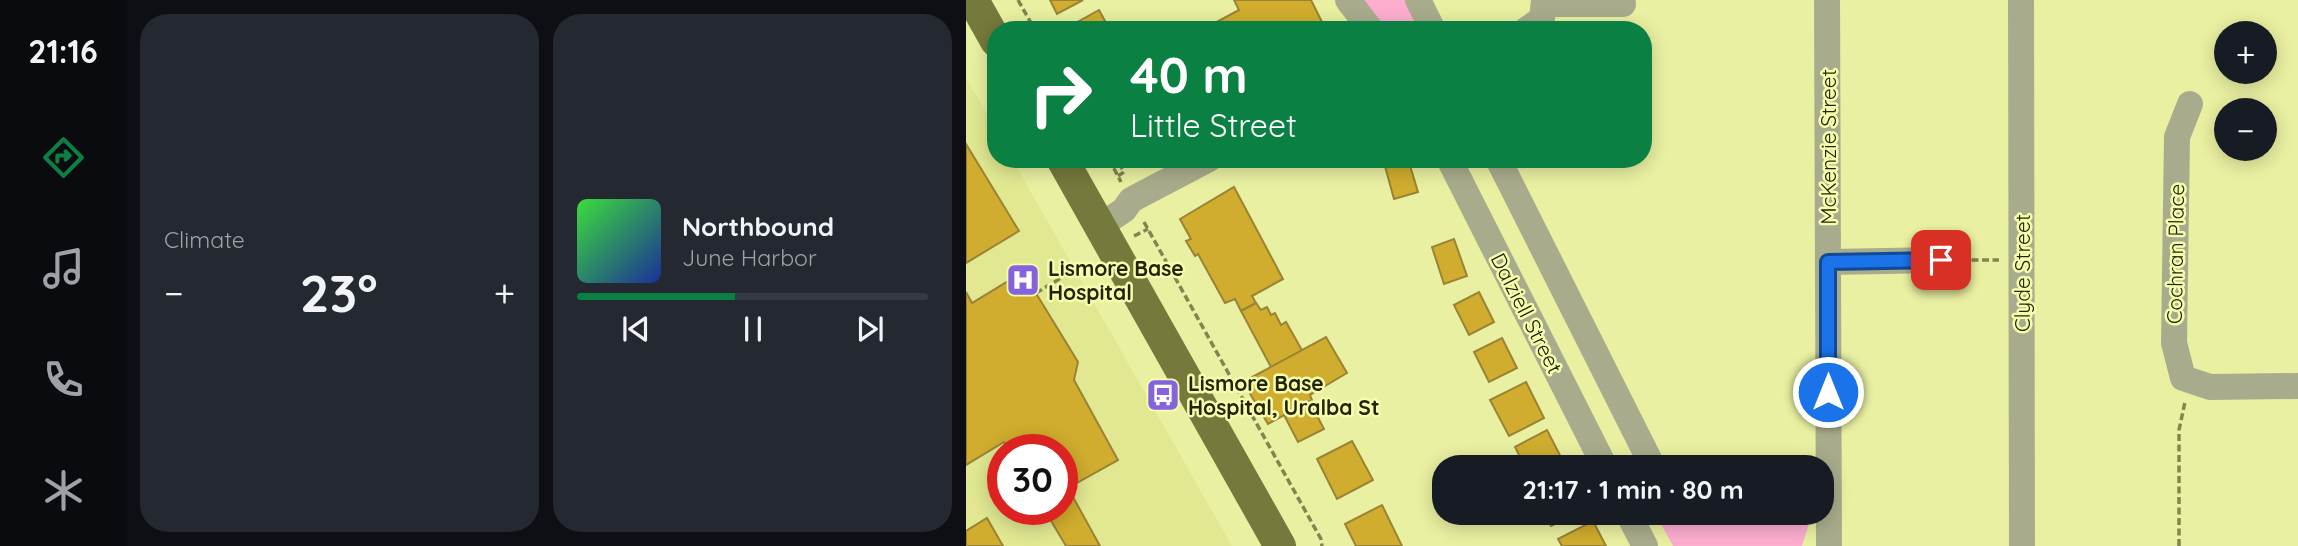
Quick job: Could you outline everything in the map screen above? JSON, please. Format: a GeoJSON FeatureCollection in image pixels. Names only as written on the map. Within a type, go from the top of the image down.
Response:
{"type":"FeatureCollection","features":[{"type":"Feature","properties":{"kind":"main road"},"geometry":{"type":"LineString","coordinates":[[972,0],[987,26]]}},
{"type":"Feature","properties":{"kind":"main road"},"geometry":{"type":"LineString","coordinates":[[1067,168],[1280,546]]}},
{"type":"Feature","properties":{"kind":"street"},"geometry":{"type":"LineString","coordinates":[[1348,0],[1364,21]]}},
{"type":"Feature","properties":{"kind":"street"},"geometry":{"type":"LineString","coordinates":[[1418,0],[1428,21]]}},
{"type":"Feature","properties":{"kind":"street","name":"McKenzie Street"},"geometry":{"type":"LineString","coordinates":[[1826,455],[1827,0]]}},
{"type":"Feature","properties":{"kind":"street","name":"Clyde Street"},"geometry":{"type":"LineString","coordinates":[[2021,0],[2022,546]]}},
{"type":"Feature","properties":{"kind":"street"},"geometry":{"type":"LineString","coordinates":[[1539,21],[1542,19],[1544,2],[1623,4]]}},
{"type":"Feature","properties":{"kind":"street","name":"Cochran Place"},"geometry":{"type":"LineString","coordinates":[[2190,104],[2177,137],[2174,344],[2183,378],[2200,384]]}},
{"type":"Feature","properties":{"kind":"street"},"geometry":{"type":"LineString","coordinates":[[1100,226],[1124,210],[1131,200],[1192,168]]}},
{"type":"Feature","properties":{"kind":"street","name":"Dalziell Street"},"geometry":{"type":"LineString","coordinates":[[1454,168],[1599,455]]}},
{"type":"Feature","properties":{"kind":"street","name":"Dalziell Street"},"geometry":{"type":"LineString","coordinates":[[1503,168],[1647,455]]}},
{"type":"Feature","properties":{"kind":"street"},"geometry":{"type":"LineString","coordinates":[[1828,262],[1941,260]]}},
{"type":"Feature","properties":{"kind":"street"},"geometry":{"type":"LineString","coordinates":[[2200,384],[2298,386]]}},
{"type":"Feature","properties":{"kind":"street"},"geometry":{"type":"LineString","coordinates":[[1634,525],[1645,546]]}},
{"type":"Feature","properties":{"kind":"street","name":"McKenzie Street"},"geometry":{"type":"LineString","coordinates":[[1827,525],[1829,546]]}},
{"type":"Feature","properties":{"kind":"path"},"geometry":{"type":"LineString","coordinates":[[1018,0],[1030,21]]}},
{"type":"Feature","properties":{"kind":"path"},"geometry":{"type":"LineString","coordinates":[[1118,176],[1124,172],[1122,168]]}},
{"type":"Feature","properties":{"kind":"path"},"geometry":{"type":"LineString","coordinates":[[1127,241],[1148,229]]}},
{"type":"Feature","properties":{"kind":"path"},"geometry":{"type":"LineString","coordinates":[[1161,252],[1321,539],[1322,546]]}},
{"type":"Feature","properties":{"kind":"path"},"geometry":{"type":"LineString","coordinates":[[1941,260],[2022,260]]}},
{"type":"Feature","properties":{"kind":"path"},"geometry":{"type":"LineString","coordinates":[[1036,293],[1071,272]]}},
{"type":"Feature","properties":{"kind":"path"},"geometry":{"type":"LineString","coordinates":[[2179,546],[2179,430],[2200,384]]}},
{"type":"Feature","properties":{"kind":"shaded area"},"geometry":{"type":"Polygon","coordinates":[[[1358,0],[1407,0],[1417,21],[1373,21],[1358,0]]]}},
{"type":"Feature","properties":{"kind":"shaded area","name":"Lismore Base Hospital"},"geometry":{"type":"Polygon","coordinates":[[[966,78],[987,114],[987,168],[1017,168],[1232,546],[966,546],[966,78]]]}},
{"type":"Feature","properties":{"kind":"shaded area"},"geometry":{"type":"Polygon","coordinates":[[[1662,525],[1808,525],[1802,546],[1673,546],[1662,525]]]}},
{"type":"Feature","properties":{"kind":"building"},"geometry":{"type":"Polygon","coordinates":[[[1050,0],[1083,0],[1057,14],[1050,0]]]}},
{"type":"Feature","properties":{"kind":"building"},"geometry":{"type":"Polygon","coordinates":[[[1234,0],[1311,0],[1322,21],[1218,21],[1239,10],[1234,0]]]}},
{"type":"Feature","properties":{"kind":"building"},"geometry":{"type":"Polygon","coordinates":[[[1099,10],[1105,21],[1079,21],[1099,10]]]}},
{"type":"Feature","properties":{"kind":"building","name":"Lismore Base Hospital"},"geometry":{"type":"Polygon","coordinates":[[[966,144],[1019,231],[966,263],[966,144]]]}},
{"type":"Feature","properties":{"kind":"building"},"geometry":{"type":"Polygon","coordinates":[[[1385,168],[1411,168],[1418,192],[1394,199],[1385,168]]]}},
{"type":"Feature","properties":{"kind":"building"},"geometry":{"type":"Polygon","coordinates":[[[1234,187],[1283,279],[1252,296],[1256,303],[1241,311],[1235,299],[1225,303],[1198,254],[1195,256],[1186,241],[1191,239],[1180,219],[1234,187]]]}},
{"type":"Feature","properties":{"kind":"building"},"geometry":{"type":"Polygon","coordinates":[[[1454,239],[1467,276],[1444,284],[1432,247],[1454,239]]]}},
{"type":"Feature","properties":{"kind":"building","name":"Lismore Base Hospital"},"geometry":{"type":"Polygon","coordinates":[[[1023,272],[1078,362],[1074,380],[1118,460],[1078,482],[1078,434],[987,434],[987,452],[966,465],[966,292],[972,303],[1023,272]]]}},
{"type":"Feature","properties":{"kind":"building"},"geometry":{"type":"Polygon","coordinates":[[[1479,292],[1494,322],[1469,335],[1454,305],[1479,292]]]}},
{"type":"Feature","properties":{"kind":"building"},"geometry":{"type":"Polygon","coordinates":[[[1256,303],[1261,310],[1267,307],[1271,315],[1275,313],[1281,325],[1286,322],[1303,352],[1272,369],[1241,311],[1256,303]]]}},
{"type":"Feature","properties":{"kind":"building"},"geometry":{"type":"Polygon","coordinates":[[[1326,337],[1347,373],[1310,395],[1312,400],[1268,424],[1243,382],[1326,337]]]}},
{"type":"Feature","properties":{"kind":"building"},"geometry":{"type":"Polygon","coordinates":[[[1502,338],[1517,368],[1489,382],[1474,352],[1502,338]]]}},
{"type":"Feature","properties":{"kind":"building"},"geometry":{"type":"Polygon","coordinates":[[[1526,382],[1544,418],[1509,436],[1490,400],[1526,382]]]}},
{"type":"Feature","properties":{"kind":"building"},"geometry":{"type":"Polygon","coordinates":[[[1311,404],[1324,429],[1298,442],[1285,417],[1311,404]]]}},
{"type":"Feature","properties":{"kind":"building"},"geometry":{"type":"Polygon","coordinates":[[[1547,430],[1560,455],[1519,455],[1515,447],[1547,430]]]}},
{"type":"Feature","properties":{"kind":"building"},"geometry":{"type":"Polygon","coordinates":[[[1352,441],[1373,480],[1337,499],[1317,459],[1352,441]]]}},
{"type":"Feature","properties":{"kind":"building"},"geometry":{"type":"Polygon","coordinates":[[[1382,505],[1402,546],[1356,546],[1345,524],[1382,505]]]}},
{"type":"Feature","properties":{"kind":"building","name":"Lismore Base Hospital"},"geometry":{"type":"Polygon","coordinates":[[[1078,506],[1100,546],[1066,546],[1054,525],[1078,525],[1078,506]]]}},
{"type":"Feature","properties":{"kind":"building"},"geometry":{"type":"Polygon","coordinates":[[[987,518],[987,525],[991,525],[1003,546],[966,546],[966,531],[987,518]]]}},
{"type":"Feature","properties":{"kind":"building"},"geometry":{"type":"Polygon","coordinates":[[[1585,525],[1595,525],[1606,546],[1562,546],[1558,539],[1585,525]]]}},
{"type":"Feature","properties":{"kind":"place","name":"Lismore Base Hospital"},"geometry":{"type":"Point","coordinates":[1023,280]}},
{"type":"Feature","properties":{"kind":"place","name":"Lismore Base Hospital, Uralba St"},"geometry":{"type":"Point","coordinates":[1163,395]}},
{"type":"Feature","properties":{"kind":"route"},"geometry":{"type":"LineString","coordinates":[[1828,392],[1828,262],[1941,260]]}}]}
